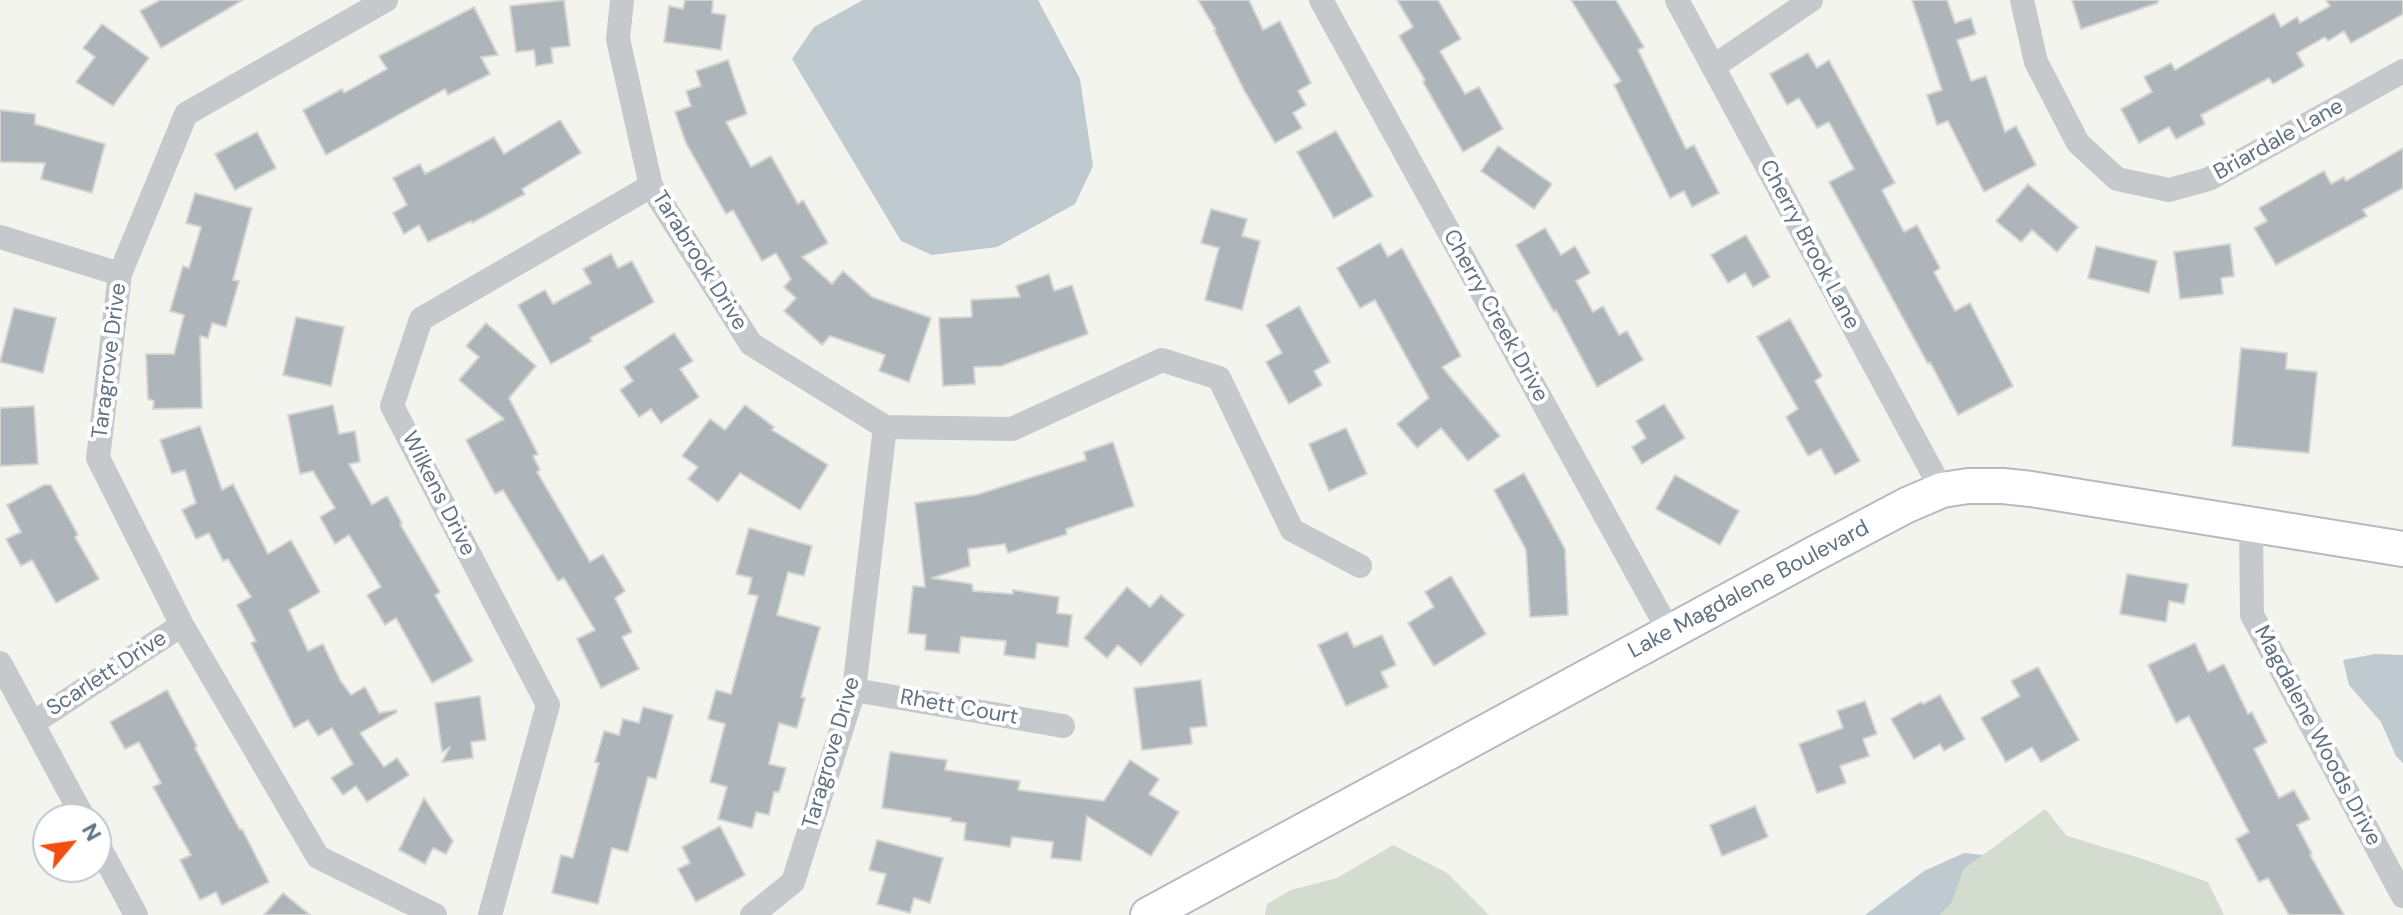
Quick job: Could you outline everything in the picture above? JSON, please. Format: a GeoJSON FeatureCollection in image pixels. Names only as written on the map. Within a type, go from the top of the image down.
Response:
{"type":"FeatureCollection","features":[{"type":"Feature","properties":{"kind":"street","name":"Taragrove Drive"},"geometry":{"type":"LineString","coordinates":[[386,0],[186,114],[120,274],[98,458],[182,625],[318,857],[435,915]]}},
{"type":"Feature","properties":{"kind":"street","name":"Tarabrook Drive"},"geometry":{"type":"LineString","coordinates":[[622,0],[618,39],[651,186],[751,344],[885,427]]}},
{"type":"Feature","properties":{"kind":"street","name":"Cherry Creek Drive"},"geometry":{"type":"LineString","coordinates":[[1321,0],[1670,633]]}},
{"type":"Feature","properties":{"kind":"street","name":"Cherry Brook Lane"},"geometry":{"type":"LineString","coordinates":[[1677,0],[1942,490]]}},
{"type":"Feature","properties":{"kind":"street"},"geometry":{"type":"LineString","coordinates":[[1713,67],[1811,0]]}},
{"type":"Feature","properties":{"kind":"street","name":"Briardale Lane"},"geometry":{"type":"LineString","coordinates":[[2022,0],[2036,62],[2078,143],[2117,179],[2169,190],[2209,179],[2403,71]]}},
{"type":"Feature","properties":{"kind":"street","name":"Wilkens Drive"},"geometry":{"type":"LineString","coordinates":[[490,915],[548,705],[392,406],[421,319],[651,186]]}},
{"type":"Feature","properties":{"kind":"street"},"geometry":{"type":"LineString","coordinates":[[0,237],[120,274]]}},
{"type":"Feature","properties":{"kind":"street"},"geometry":{"type":"LineString","coordinates":[[885,427],[1012,429],[1162,360],[1219,378],[1292,530],[1360,566]]}},
{"type":"Feature","properties":{"kind":"street","name":"Taragrove Drive"},"geometry":{"type":"LineString","coordinates":[[752,915],[793,882],[854,690],[885,427]]}},
{"type":"Feature","properties":{"kind":"street","name":"Lake Magdalene Boulevard"},"geometry":{"type":"LineString","coordinates":[[1148,915],[1907,505],[1942,490],[1968,486],[2031,489],[2403,549]]}},
{"type":"Feature","properties":{"kind":"street","name":"Magdalene Woods Drive"},"geometry":{"type":"LineString","coordinates":[[2251,524],[2252,615],[2403,896]]}},
{"type":"Feature","properties":{"kind":"street","name":"Scarlett Drive"},"geometry":{"type":"LineString","coordinates":[[33,723],[182,625]]}},
{"type":"Feature","properties":{"kind":"street"},"geometry":{"type":"LineString","coordinates":[[0,663],[76,803]]}},
{"type":"Feature","properties":{"kind":"street","name":"Rhett Court"},"geometry":{"type":"LineString","coordinates":[[854,690],[1063,726]]}},
{"type":"Feature","properties":{"kind":"street"},"geometry":{"type":"LineString","coordinates":[[112,871],[136,915]]}},
{"type":"Feature","properties":{"kind":"shaded area"},"geometry":{"type":"Polygon","coordinates":[[[863,0],[1038,0],[1080,79],[1093,166],[1075,204],[997,247],[932,255],[901,241],[792,59],[814,27],[863,0]]]}},
{"type":"Feature","properties":{"kind":"shaded area"},"geometry":{"type":"Polygon","coordinates":[[[2375,654],[2403,655],[2403,763],[2396,756],[2381,722],[2349,685],[2343,660],[2375,654]]]}},
{"type":"Feature","properties":{"kind":"shaded area"},"geometry":{"type":"Polygon","coordinates":[[[2045,809],[2067,836],[2208,882],[2224,915],[1940,915],[1952,902],[1964,869],[2045,809]]]}},
{"type":"Feature","properties":{"kind":"shaded area"},"geometry":{"type":"Polygon","coordinates":[[[1393,845],[1447,873],[1489,915],[1265,915],[1267,904],[1291,890],[1337,878],[1393,845]]]}},
{"type":"Feature","properties":{"kind":"shaded area"},"geometry":{"type":"Polygon","coordinates":[[[1964,853],[1983,855],[1964,869],[1952,902],[1940,915],[1865,915],[1924,871],[1964,853]]]}},
{"type":"Feature","properties":{"kind":"building"},"geometry":{"type":"Polygon","coordinates":[[[160,0],[243,0],[161,48],[140,11],[160,0]]]}},
{"type":"Feature","properties":{"kind":"building"},"geometry":{"type":"Polygon","coordinates":[[[564,0],[570,46],[551,48],[553,63],[536,66],[534,50],[516,52],[510,6],[564,0]]]}},
{"type":"Feature","properties":{"kind":"building"},"geometry":{"type":"Polygon","coordinates":[[[685,0],[713,0],[712,13],[726,15],[721,50],[664,42],[669,6],[683,9],[685,0]]]}},
{"type":"Feature","properties":{"kind":"building"},"geometry":{"type":"Polygon","coordinates":[[[1198,0],[1249,0],[1263,30],[1280,21],[1311,83],[1298,91],[1306,105],[1293,113],[1302,128],[1275,143],[1198,0]]]}},
{"type":"Feature","properties":{"kind":"building"},"geometry":{"type":"Polygon","coordinates":[[[1397,0],[1438,0],[1461,39],[1440,51],[1465,94],[1479,87],[1503,129],[1463,152],[1399,36],[1413,27],[1397,0]]]}},
{"type":"Feature","properties":{"kind":"building"},"geometry":{"type":"Polygon","coordinates":[[[1571,0],[1616,0],[1644,47],[1638,50],[1686,149],[1694,145],[1719,193],[1692,207],[1684,191],[1670,198],[1614,85],[1621,81],[1571,0]]]}},
{"type":"Feature","properties":{"kind":"building"},"geometry":{"type":"Polygon","coordinates":[[[1912,0],[1947,0],[1955,23],[1971,18],[1976,34],[1957,40],[1971,81],[1986,76],[2005,132],[2016,126],[2036,165],[1984,192],[1948,121],[1937,125],[1927,95],[1942,90],[1912,0]]]}},
{"type":"Feature","properties":{"kind":"building"},"geometry":{"type":"Polygon","coordinates":[[[2072,0],[2158,0],[2158,3],[2081,29],[2072,0]]]}},
{"type":"Feature","properties":{"kind":"building"},"geometry":{"type":"Polygon","coordinates":[[[2326,0],[2403,0],[2403,14],[2351,43],[2344,31],[2328,41],[2325,37],[2297,53],[2304,66],[2273,84],[2269,78],[2201,115],[2205,124],[2176,139],[2169,127],[2139,143],[2121,109],[2152,92],[2144,77],[2171,63],[2175,70],[2274,13],[2281,27],[2297,17],[2300,23],[2330,6],[2326,0]]]}},
{"type":"Feature","properties":{"kind":"building"},"geometry":{"type":"Polygon","coordinates":[[[474,7],[498,55],[481,57],[490,74],[448,95],[445,89],[326,155],[303,110],[342,89],[344,93],[387,69],[379,56],[474,7]]]}},
{"type":"Feature","properties":{"kind":"building"},"geometry":{"type":"Polygon","coordinates":[[[102,24],[149,58],[113,106],[76,82],[95,57],[83,48],[102,24]]]}},
{"type":"Feature","properties":{"kind":"building"},"geometry":{"type":"Polygon","coordinates":[[[1808,53],[1817,68],[1829,60],[1895,183],[1882,190],[1904,232],[1917,225],[1940,268],[1934,272],[1955,311],[1970,303],[2013,386],[1958,415],[1829,182],[1854,169],[1829,122],[1817,128],[1799,98],[1787,105],[1770,74],[1808,53]]]}},
{"type":"Feature","properties":{"kind":"building"},"geometry":{"type":"Polygon","coordinates":[[[728,60],[747,114],[726,122],[751,167],[771,156],[798,204],[803,200],[828,243],[802,257],[832,284],[843,271],[872,297],[931,318],[909,382],[879,371],[885,355],[830,336],[822,345],[784,311],[796,298],[784,287],[791,279],[776,253],[762,261],[733,210],[726,214],[686,143],[675,112],[691,106],[686,91],[701,86],[696,71],[728,60]]]}},
{"type":"Feature","properties":{"kind":"building"},"geometry":{"type":"Polygon","coordinates":[[[0,110],[35,114],[35,124],[105,144],[92,193],[41,179],[45,163],[0,162],[0,110]]]}},
{"type":"Feature","properties":{"kind":"building"},"geometry":{"type":"Polygon","coordinates":[[[560,120],[581,153],[522,189],[525,194],[472,223],[428,242],[419,225],[404,234],[393,213],[407,205],[393,178],[420,164],[425,174],[494,137],[504,154],[560,120]]]}},
{"type":"Feature","properties":{"kind":"building"},"geometry":{"type":"Polygon","coordinates":[[[1336,131],[1373,196],[1334,218],[1297,152],[1336,131]]]}},
{"type":"Feature","properties":{"kind":"building"},"geometry":{"type":"Polygon","coordinates":[[[257,132],[276,168],[235,190],[215,154],[257,132]]]}},
{"type":"Feature","properties":{"kind":"building"},"geometry":{"type":"Polygon","coordinates":[[[1498,146],[1552,184],[1534,209],[1481,171],[1498,146]]]}},
{"type":"Feature","properties":{"kind":"building"},"geometry":{"type":"Polygon","coordinates":[[[2403,148],[2403,188],[2363,210],[2367,216],[2276,265],[2254,228],[2267,221],[2259,208],[2324,171],[2331,184],[2344,177],[2346,181],[2403,148]]]}},
{"type":"Feature","properties":{"kind":"building"},"geometry":{"type":"Polygon","coordinates":[[[2028,184],[2078,227],[2057,252],[2032,230],[2021,242],[1996,221],[2028,184]]]}},
{"type":"Feature","properties":{"kind":"building"},"geometry":{"type":"Polygon","coordinates":[[[195,193],[252,208],[233,280],[239,281],[226,327],[212,323],[208,338],[200,336],[202,408],[153,409],[154,401],[148,399],[146,354],[174,354],[184,315],[170,311],[183,266],[189,268],[201,227],[186,223],[195,193]]]}},
{"type":"Feature","properties":{"kind":"building"},"geometry":{"type":"Polygon","coordinates":[[[1211,209],[1247,219],[1242,236],[1260,241],[1242,310],[1205,300],[1219,248],[1201,243],[1211,209]]]}},
{"type":"Feature","properties":{"kind":"building"},"geometry":{"type":"Polygon","coordinates":[[[1545,228],[1561,255],[1575,246],[1590,273],[1576,281],[1593,312],[1603,306],[1619,335],[1627,331],[1643,360],[1597,387],[1556,310],[1554,312],[1516,245],[1545,228]]]}},
{"type":"Feature","properties":{"kind":"building"},"geometry":{"type":"Polygon","coordinates":[[[1746,235],[1770,277],[1753,287],[1745,273],[1728,283],[1711,255],[1746,235]]]}},
{"type":"Feature","properties":{"kind":"building"},"geometry":{"type":"Polygon","coordinates":[[[1380,243],[1388,257],[1402,248],[1461,356],[1442,367],[1500,436],[1468,461],[1441,428],[1417,448],[1397,424],[1429,398],[1375,300],[1360,308],[1337,268],[1380,243]]]}},
{"type":"Feature","properties":{"kind":"building"},"geometry":{"type":"Polygon","coordinates":[[[2230,244],[2234,276],[2221,278],[2223,294],[2180,299],[2174,252],[2230,244]]]}},
{"type":"Feature","properties":{"kind":"building"},"geometry":{"type":"Polygon","coordinates":[[[2096,246],[2157,261],[2149,293],[2088,278],[2096,246]]]}},
{"type":"Feature","properties":{"kind":"building"},"geometry":{"type":"Polygon","coordinates":[[[611,254],[618,268],[632,261],[654,302],[551,364],[518,305],[545,290],[553,304],[591,283],[583,269],[611,254]]]}},
{"type":"Feature","properties":{"kind":"building"},"geometry":{"type":"Polygon","coordinates":[[[1049,274],[1054,291],[1072,285],[1088,334],[1001,366],[974,367],[975,384],[943,386],[939,318],[972,317],[971,300],[1020,297],[1016,286],[1049,274]]]}},
{"type":"Feature","properties":{"kind":"building"},"geometry":{"type":"Polygon","coordinates":[[[1299,306],[1330,362],[1314,371],[1322,385],[1289,404],[1266,362],[1282,353],[1266,325],[1299,306]]]}},
{"type":"Feature","properties":{"kind":"building"},"geometry":{"type":"Polygon","coordinates":[[[14,308],[56,318],[43,373],[0,362],[14,308]]]}},
{"type":"Feature","properties":{"kind":"building"},"geometry":{"type":"Polygon","coordinates":[[[296,317],[344,327],[331,386],[283,375],[296,317]]]}},
{"type":"Feature","properties":{"kind":"building"},"geometry":{"type":"Polygon","coordinates":[[[1790,319],[1822,376],[1815,381],[1860,461],[1835,475],[1821,449],[1808,456],[1786,417],[1798,409],[1757,337],[1790,319]]]}},
{"type":"Feature","properties":{"kind":"building"},"geometry":{"type":"Polygon","coordinates":[[[486,323],[536,366],[509,398],[538,454],[533,456],[540,470],[537,472],[590,562],[603,554],[625,591],[615,598],[632,632],[622,637],[639,669],[601,688],[577,639],[595,630],[564,578],[558,581],[503,490],[495,494],[466,440],[504,419],[459,380],[479,357],[466,346],[486,323]]]}},
{"type":"Feature","properties":{"kind":"building"},"geometry":{"type":"Polygon","coordinates":[[[674,333],[693,361],[680,369],[699,397],[661,423],[651,409],[639,417],[620,390],[633,381],[624,367],[674,333]]]}},
{"type":"Feature","properties":{"kind":"building"},"geometry":{"type":"Polygon","coordinates":[[[2241,348],[2287,353],[2286,369],[2317,372],[2309,453],[2232,446],[2241,348]]]}},
{"type":"Feature","properties":{"kind":"building"},"geometry":{"type":"Polygon","coordinates":[[[1664,404],[1685,438],[1642,464],[1632,447],[1646,438],[1636,421],[1664,404]]]}},
{"type":"Feature","properties":{"kind":"building"},"geometry":{"type":"Polygon","coordinates":[[[333,405],[339,434],[355,431],[360,462],[349,464],[372,505],[387,496],[440,592],[435,595],[473,661],[432,683],[396,618],[385,625],[367,595],[381,587],[349,535],[335,544],[320,517],[335,508],[313,471],[300,474],[288,415],[333,405]]]}},
{"type":"Feature","properties":{"kind":"building"},"geometry":{"type":"Polygon","coordinates":[[[745,405],[774,427],[772,430],[828,465],[800,510],[740,473],[718,502],[688,479],[698,467],[682,456],[710,419],[725,430],[745,405]]]}},
{"type":"Feature","properties":{"kind":"building"},"geometry":{"type":"Polygon","coordinates":[[[34,406],[38,464],[0,466],[0,408],[34,406]]]}},
{"type":"Feature","properties":{"kind":"building"},"geometry":{"type":"Polygon","coordinates":[[[200,426],[222,490],[233,484],[268,554],[291,540],[320,592],[289,610],[308,651],[323,644],[340,680],[351,695],[365,687],[379,713],[397,712],[360,733],[384,767],[397,758],[409,775],[367,802],[356,786],[343,795],[331,778],[353,764],[332,728],[318,736],[308,720],[294,728],[251,643],[256,641],[237,605],[251,597],[228,559],[223,561],[209,533],[196,539],[182,510],[196,503],[185,470],[172,474],[160,440],[200,426]]]}},
{"type":"Feature","properties":{"kind":"building"},"geometry":{"type":"Polygon","coordinates":[[[1346,428],[1367,474],[1329,491],[1309,444],[1346,428]]]}},
{"type":"Feature","properties":{"kind":"building"},"geometry":{"type":"Polygon","coordinates":[[[1113,442],[1134,506],[1066,529],[1067,534],[1008,553],[1005,544],[968,549],[970,566],[932,578],[972,584],[973,591],[1013,594],[1013,590],[1059,597],[1057,613],[1072,615],[1068,647],[1037,643],[1035,659],[1004,655],[1006,641],[961,637],[959,653],[925,650],[926,635],[908,633],[913,586],[925,587],[915,503],[976,495],[1086,460],[1084,452],[1113,442]]]}},
{"type":"Feature","properties":{"kind":"building"},"geometry":{"type":"Polygon","coordinates":[[[1524,473],[1565,549],[1568,615],[1530,617],[1526,550],[1494,490],[1524,473]]]}},
{"type":"Feature","properties":{"kind":"building"},"geometry":{"type":"Polygon","coordinates":[[[1675,475],[1739,511],[1720,545],[1656,509],[1675,475]]]}},
{"type":"Feature","properties":{"kind":"building"},"geometry":{"type":"Polygon","coordinates":[[[44,485],[51,485],[99,579],[56,603],[32,560],[21,566],[6,539],[21,532],[7,505],[44,485]]]}},
{"type":"Feature","properties":{"kind":"building"},"geometry":{"type":"Polygon","coordinates":[[[749,528],[812,546],[804,576],[788,572],[777,615],[820,627],[801,697],[805,698],[797,728],[779,723],[769,764],[786,768],[779,792],[774,792],[769,815],[756,812],[752,828],[718,819],[727,787],[710,782],[725,724],[708,719],[716,690],[731,694],[758,596],[748,594],[752,578],[736,574],[749,528]]]}},
{"type":"Feature","properties":{"kind":"building"},"geometry":{"type":"Polygon","coordinates":[[[2127,574],[2188,584],[2184,604],[2169,601],[2166,622],[2120,614],[2127,574]]]}},
{"type":"Feature","properties":{"kind":"building"},"geometry":{"type":"Polygon","coordinates":[[[1451,576],[1486,634],[1434,666],[1408,623],[1434,607],[1425,592],[1451,576]]]}},
{"type":"Feature","properties":{"kind":"building"},"geometry":{"type":"Polygon","coordinates":[[[1127,587],[1150,607],[1161,595],[1184,615],[1141,665],[1118,645],[1107,658],[1084,638],[1127,587]]]}},
{"type":"Feature","properties":{"kind":"building"},"geometry":{"type":"Polygon","coordinates":[[[1347,632],[1354,647],[1382,635],[1396,665],[1381,672],[1388,687],[1346,706],[1318,645],[1347,632]]]}},
{"type":"Feature","properties":{"kind":"building"},"geometry":{"type":"Polygon","coordinates":[[[2195,643],[2208,672],[2224,664],[2248,714],[2252,712],[2267,742],[2254,749],[2279,798],[2294,790],[2310,819],[2297,825],[2344,915],[2289,915],[2268,878],[2259,882],[2236,839],[2249,832],[2189,716],[2176,723],[2148,665],[2195,643]]]}},
{"type":"Feature","properties":{"kind":"building"},"geometry":{"type":"Polygon","coordinates":[[[2038,667],[2079,740],[2041,762],[2032,747],[2006,762],[1981,718],[2020,696],[2011,681],[2038,667]]]}},
{"type":"Feature","properties":{"kind":"building"},"geometry":{"type":"Polygon","coordinates":[[[1201,680],[1207,726],[1190,728],[1192,744],[1142,750],[1134,688],[1201,680]]]}},
{"type":"Feature","properties":{"kind":"building"},"geometry":{"type":"Polygon","coordinates":[[[167,690],[197,746],[195,748],[269,882],[222,905],[216,892],[200,900],[180,860],[191,855],[153,787],[161,783],[139,742],[125,749],[110,722],[167,690]]]}},
{"type":"Feature","properties":{"kind":"building"},"geometry":{"type":"Polygon","coordinates":[[[1940,695],[1965,739],[1944,751],[1940,744],[1914,759],[1891,719],[1940,695]]]}},
{"type":"Feature","properties":{"kind":"building"},"geometry":{"type":"Polygon","coordinates":[[[480,696],[486,740],[471,742],[473,758],[442,762],[450,747],[442,752],[435,703],[480,696]]]}},
{"type":"Feature","properties":{"kind":"building"},"geometry":{"type":"Polygon","coordinates":[[[1865,701],[1877,734],[1863,739],[1869,756],[1840,766],[1846,783],[1817,793],[1799,744],[1843,728],[1837,711],[1865,701]]]}},
{"type":"Feature","properties":{"kind":"building"},"geometry":{"type":"Polygon","coordinates":[[[643,707],[673,715],[656,779],[648,777],[628,852],[612,848],[598,904],[552,893],[561,855],[573,858],[599,763],[595,762],[604,731],[619,735],[623,719],[639,723],[643,707]]]}},
{"type":"Feature","properties":{"kind":"building"},"geometry":{"type":"Polygon","coordinates":[[[890,752],[947,760],[945,770],[1020,781],[1018,790],[1104,801],[1130,760],[1159,779],[1149,794],[1179,812],[1151,856],[1087,816],[1081,861],[1051,858],[1053,842],[1012,837],[1010,847],[964,840],[966,823],[882,808],[890,752]]]}},
{"type":"Feature","properties":{"kind":"building"},"geometry":{"type":"Polygon","coordinates":[[[424,798],[453,841],[446,854],[433,848],[425,864],[399,850],[424,798]]]}},
{"type":"Feature","properties":{"kind":"building"},"geometry":{"type":"Polygon","coordinates":[[[1755,806],[1768,837],[1722,856],[1710,825],[1755,806]]]}},
{"type":"Feature","properties":{"kind":"building"},"geometry":{"type":"Polygon","coordinates":[[[720,826],[745,875],[696,902],[678,869],[690,863],[682,847],[720,826]]]}},
{"type":"Feature","properties":{"kind":"building"},"geometry":{"type":"Polygon","coordinates":[[[877,840],[943,858],[930,903],[914,898],[910,913],[877,904],[886,874],[869,870],[877,840]]]}},
{"type":"Feature","properties":{"kind":"building"},"geometry":{"type":"Polygon","coordinates":[[[283,893],[310,915],[264,915],[283,893]]]}}]}
